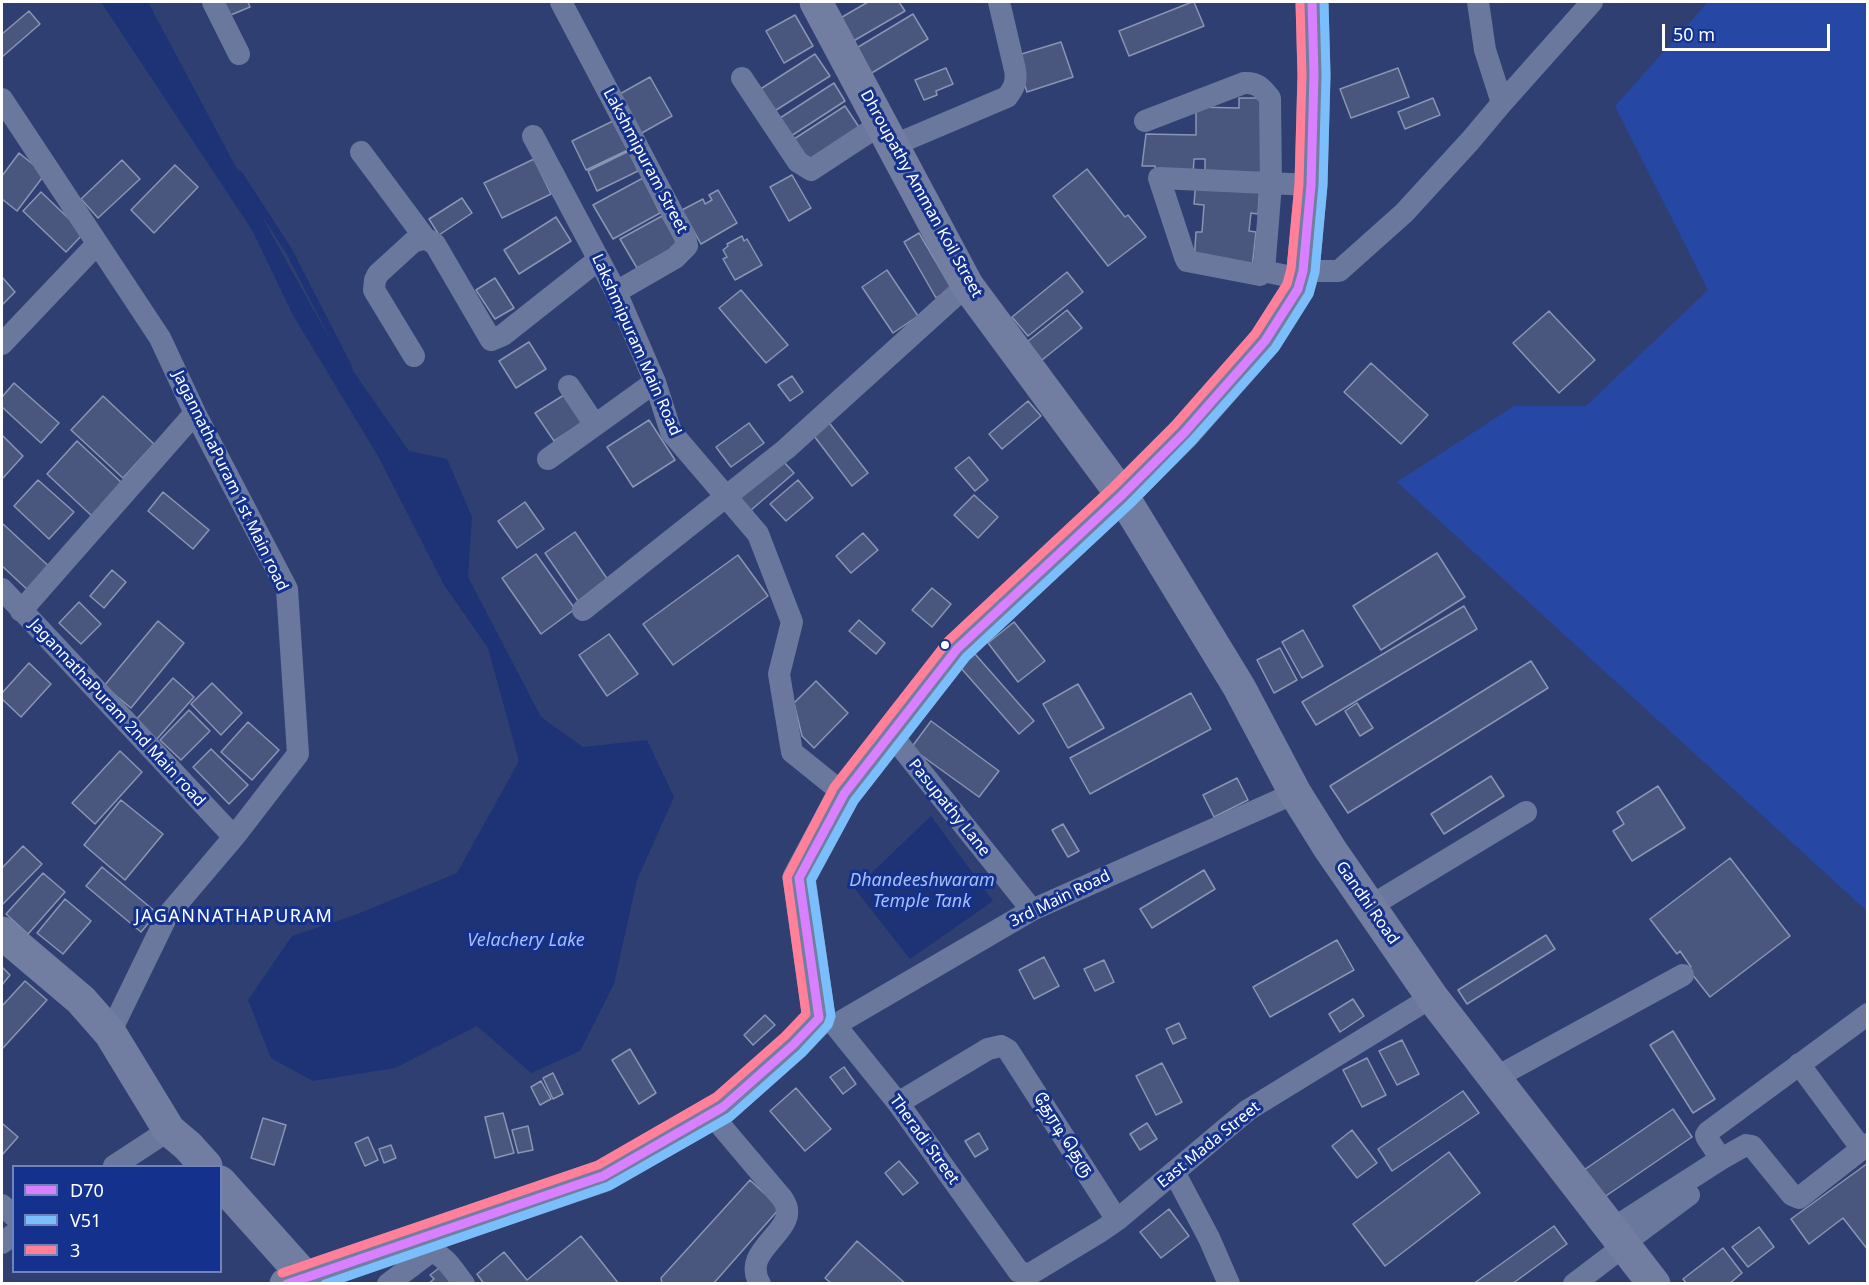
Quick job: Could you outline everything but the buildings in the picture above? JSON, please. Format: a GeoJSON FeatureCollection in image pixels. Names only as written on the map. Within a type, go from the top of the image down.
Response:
{"type":"FeatureCollection","features":[{"type":"Feature","properties":{"kind":"street"},"geometry":{"type":"LineString","coordinates":[[213,2],[239,54]]}},
{"type":"Feature","properties":{"kind":"street","name":"Lakshmipuram Street"},"geometry":{"type":"LineString","coordinates":[[561,2],[685,237],[687,246],[675,258],[615,292]]}},
{"type":"Feature","properties":{"kind":"street","name":"Dhroupathy Amman Koil Street"},"geometry":{"type":"LineString","coordinates":[[816,2],[967,285],[1122,495]]}},
{"type":"Feature","properties":{"kind":"street"},"geometry":{"type":"LineString","coordinates":[[742,78],[798,162],[811,170],[887,135],[1007,97],[1014,88],[1016,80],[999,2]]}},
{"type":"Feature","properties":{"kind":"street"},"geometry":{"type":"LineString","coordinates":[[222,1184],[300,1281],[603,1176],[723,1107],[793,1046],[827,1022],[800,878],[844,794],[957,649],[1122,495],[1184,433],[1265,341],[1298,289],[1302,275],[1311,185],[1314,75],[1312,2]]}},
{"type":"Feature","properties":{"kind":"street"},"geometry":{"type":"LineString","coordinates":[[1478,2],[1485,50],[1502,103]]}},
{"type":"Feature","properties":{"kind":"street"},"geometry":{"type":"LineString","coordinates":[[1264,271],[1302,275],[1339,271],[1404,213],[1592,2]]}},
{"type":"Feature","properties":{"kind":"street"},"geometry":{"type":"LineString","coordinates":[[1145,121],[1244,83],[1252,82],[1258,85],[1270,98],[1271,184],[1264,271],[1260,275],[1188,261],[1159,178],[1271,184],[1311,185]]}},
{"type":"Feature","properties":{"kind":"street","name":"JagannathaPuram 1st Main road"},"geometry":{"type":"LineString","coordinates":[[2,99],[160,338],[195,413],[287,589],[298,754],[234,837],[167,916],[110,1033]]}},
{"type":"Feature","properties":{"kind":"street","name":"Lakshmipuram Main Road"},"geometry":{"type":"LineString","coordinates":[[533,136],[615,292],[656,382],[671,432],[758,534],[792,622],[779,675],[792,752],[844,794]]}},
{"type":"Feature","properties":{"kind":"street"},"geometry":{"type":"LineString","coordinates":[[361,152],[425,238],[435,244],[491,340],[503,335],[598,260]]}},
{"type":"Feature","properties":{"kind":"street"},"geometry":{"type":"LineString","coordinates":[[414,356],[374,290],[375,280],[393,259],[412,242],[425,238]]}},
{"type":"Feature","properties":{"kind":"street"},"geometry":{"type":"LineString","coordinates":[[2,344],[97,244]]}},
{"type":"Feature","properties":{"kind":"street"},"geometry":{"type":"LineString","coordinates":[[583,610],[786,449],[967,285]]}},
{"type":"Feature","properties":{"kind":"street"},"geometry":{"type":"LineString","coordinates":[[548,459],[656,382]]}},
{"type":"Feature","properties":{"kind":"street"},"geometry":{"type":"LineString","coordinates":[[569,386],[596,425]]}},
{"type":"Feature","properties":{"kind":"street"},"geometry":{"type":"LineString","coordinates":[[21,611],[195,413]]}},
{"type":"Feature","properties":{"kind":"street","name":"Gandhi Road"},"geometry":{"type":"LineString","coordinates":[[1122,495],[1239,687],[1295,792],[1330,849],[1432,997],[1650,1282]]}},
{"type":"Feature","properties":{"kind":"street","name":"JagannathaPuram 2nd Main road"},"geometry":{"type":"LineString","coordinates":[[2,589],[234,837]]}},
{"type":"Feature","properties":{"kind":"street","name":"Pasupathy Lane"},"geometry":{"type":"LineString","coordinates":[[890,733],[1032,910]]}},
{"type":"Feature","properties":{"kind":"street","name":"3rd Main Road"},"geometry":{"type":"LineString","coordinates":[[827,1022],[1032,910],[1295,792]]}},
{"type":"Feature","properties":{"kind":"street"},"geometry":{"type":"LineString","coordinates":[[1369,907],[1526,812]]}},
{"type":"Feature","properties":{"kind":"street"},"geometry":{"type":"LineString","coordinates":[[2,933],[81,1000],[110,1033],[169,1130],[188,1146],[204,1165]]}},
{"type":"Feature","properties":{"kind":"street"},"geometry":{"type":"LineString","coordinates":[[1495,1078],[1683,975]]}},
{"type":"Feature","properties":{"kind":"street","name":"East Mada Street"},"geometry":{"type":"LineString","coordinates":[[1019,1272],[1034,1273],[1118,1220],[1248,1110],[1432,997]]}},
{"type":"Feature","properties":{"kind":"street"},"geometry":{"type":"LineString","coordinates":[[1721,1159],[1707,1138],[1708,1131],[1868,1014]]}},
{"type":"Feature","properties":{"kind":"street","name":"Theradi Street"},"geometry":{"type":"LineString","coordinates":[[827,1022],[898,1103],[1019,1272]]}},
{"type":"Feature","properties":{"kind":"street","name":"தேரடி தெரு"},"geometry":{"type":"LineString","coordinates":[[898,1103],[987,1049],[1001,1046],[1008,1050],[1118,1220]]}},
{"type":"Feature","properties":{"kind":"street"},"geometry":{"type":"LineString","coordinates":[[1574,1284],[1619,1240],[1721,1159],[1746,1145],[1750,1145],[1792,1196],[1799,1198],[1864,1146],[1799,1064]]}},
{"type":"Feature","properties":{"kind":"street"},"geometry":{"type":"LineString","coordinates":[[711,1114],[788,1208],[788,1219],[759,1255],[756,1265],[760,1284]]}},
{"type":"Feature","properties":{"kind":"street"},"geometry":{"type":"LineString","coordinates":[[117,1165],[169,1130]]}},
{"type":"Feature","properties":{"kind":"street"},"geometry":{"type":"LineString","coordinates":[[1174,1172],[1209,1238],[1229,1284]]}},
{"type":"Feature","properties":{"kind":"street"},"geometry":{"type":"LineString","coordinates":[[1619,1240],[1710,1180]]}},
{"type":"Feature","properties":{"kind":"street"},"geometry":{"type":"LineString","coordinates":[[388,1284],[433,1252],[440,1256],[464,1284]]}},
{"type":"Feature","properties":{"kind":"shaded area"},"geometry":{"type":"Polygon","coordinates":[[[1708,2],[1867,2],[1867,911],[1397,482],[1514,406],[1586,406],[1708,290],[1615,106],[1708,2]]]}},
{"type":"Feature","properties":{"kind":"water","name":"Velachery Lake"},"geometry":{"type":"Polygon","coordinates":[[[101,2],[148,2],[327,334],[409,451],[447,459],[472,517],[468,577],[541,717],[583,747],[647,740],[674,797],[637,880],[614,984],[580,1051],[531,1073],[477,1026],[395,1068],[313,1081],[271,1058],[248,1000],[292,936],[355,915],[457,873],[519,761],[488,648],[444,585],[378,456],[294,317],[252,230],[101,2]]]}},
{"type":"Feature","properties":{"kind":"water","name":"Dhandeeshwaram Temple Tank"},"geometry":{"type":"Polygon","coordinates":[[[931,816],[993,901],[910,959],[855,889],[931,816]]]}},
{"type":"Feature","properties":{"kind":"waterway"},"geometry":{"type":"LineString","coordinates":[[239,174],[289,251],[349,368]]}},
{"type":"Feature","properties":{"kind":"transit line","name":"3"},"geometry":{"type":"LineString","coordinates":[[282,1273],[598,1165],[716,1097],[785,1036],[806,1014],[787,877],[834,787],[948,641],[1114,486],[1175,425],[1255,334],[1287,284],[1291,269],[1299,184],[1302,75],[1300,2]]}},
{"type":"Feature","properties":{"kind":"transit line","name":"D70"},"geometry":{"type":"LineString","coordinates":[[287,1284],[603,1176],[723,1107],[793,1045],[819,1018],[799,878],[844,794],[957,649],[1122,495],[1184,433],[1265,341],[1298,289],[1303,271],[1311,185],[1314,75],[1312,2]]}},
{"type":"Feature","properties":{"kind":"transit line","name":"V51"},"geometry":{"type":"LineString","coordinates":[[325,1284],[609,1186],[730,1117],[802,1053],[828,1025],[831,1016],[811,880],[854,801],[966,657],[1130,504],[1192,441],[1275,348],[1309,294],[1315,272],[1323,185],[1326,75],[1324,2]]}},
{"type":"Feature","properties":{"kind":"district","name":"JAGANNATHAPURAM"},"geometry":{"type":"Point","coordinates":[234,917]}}]}
